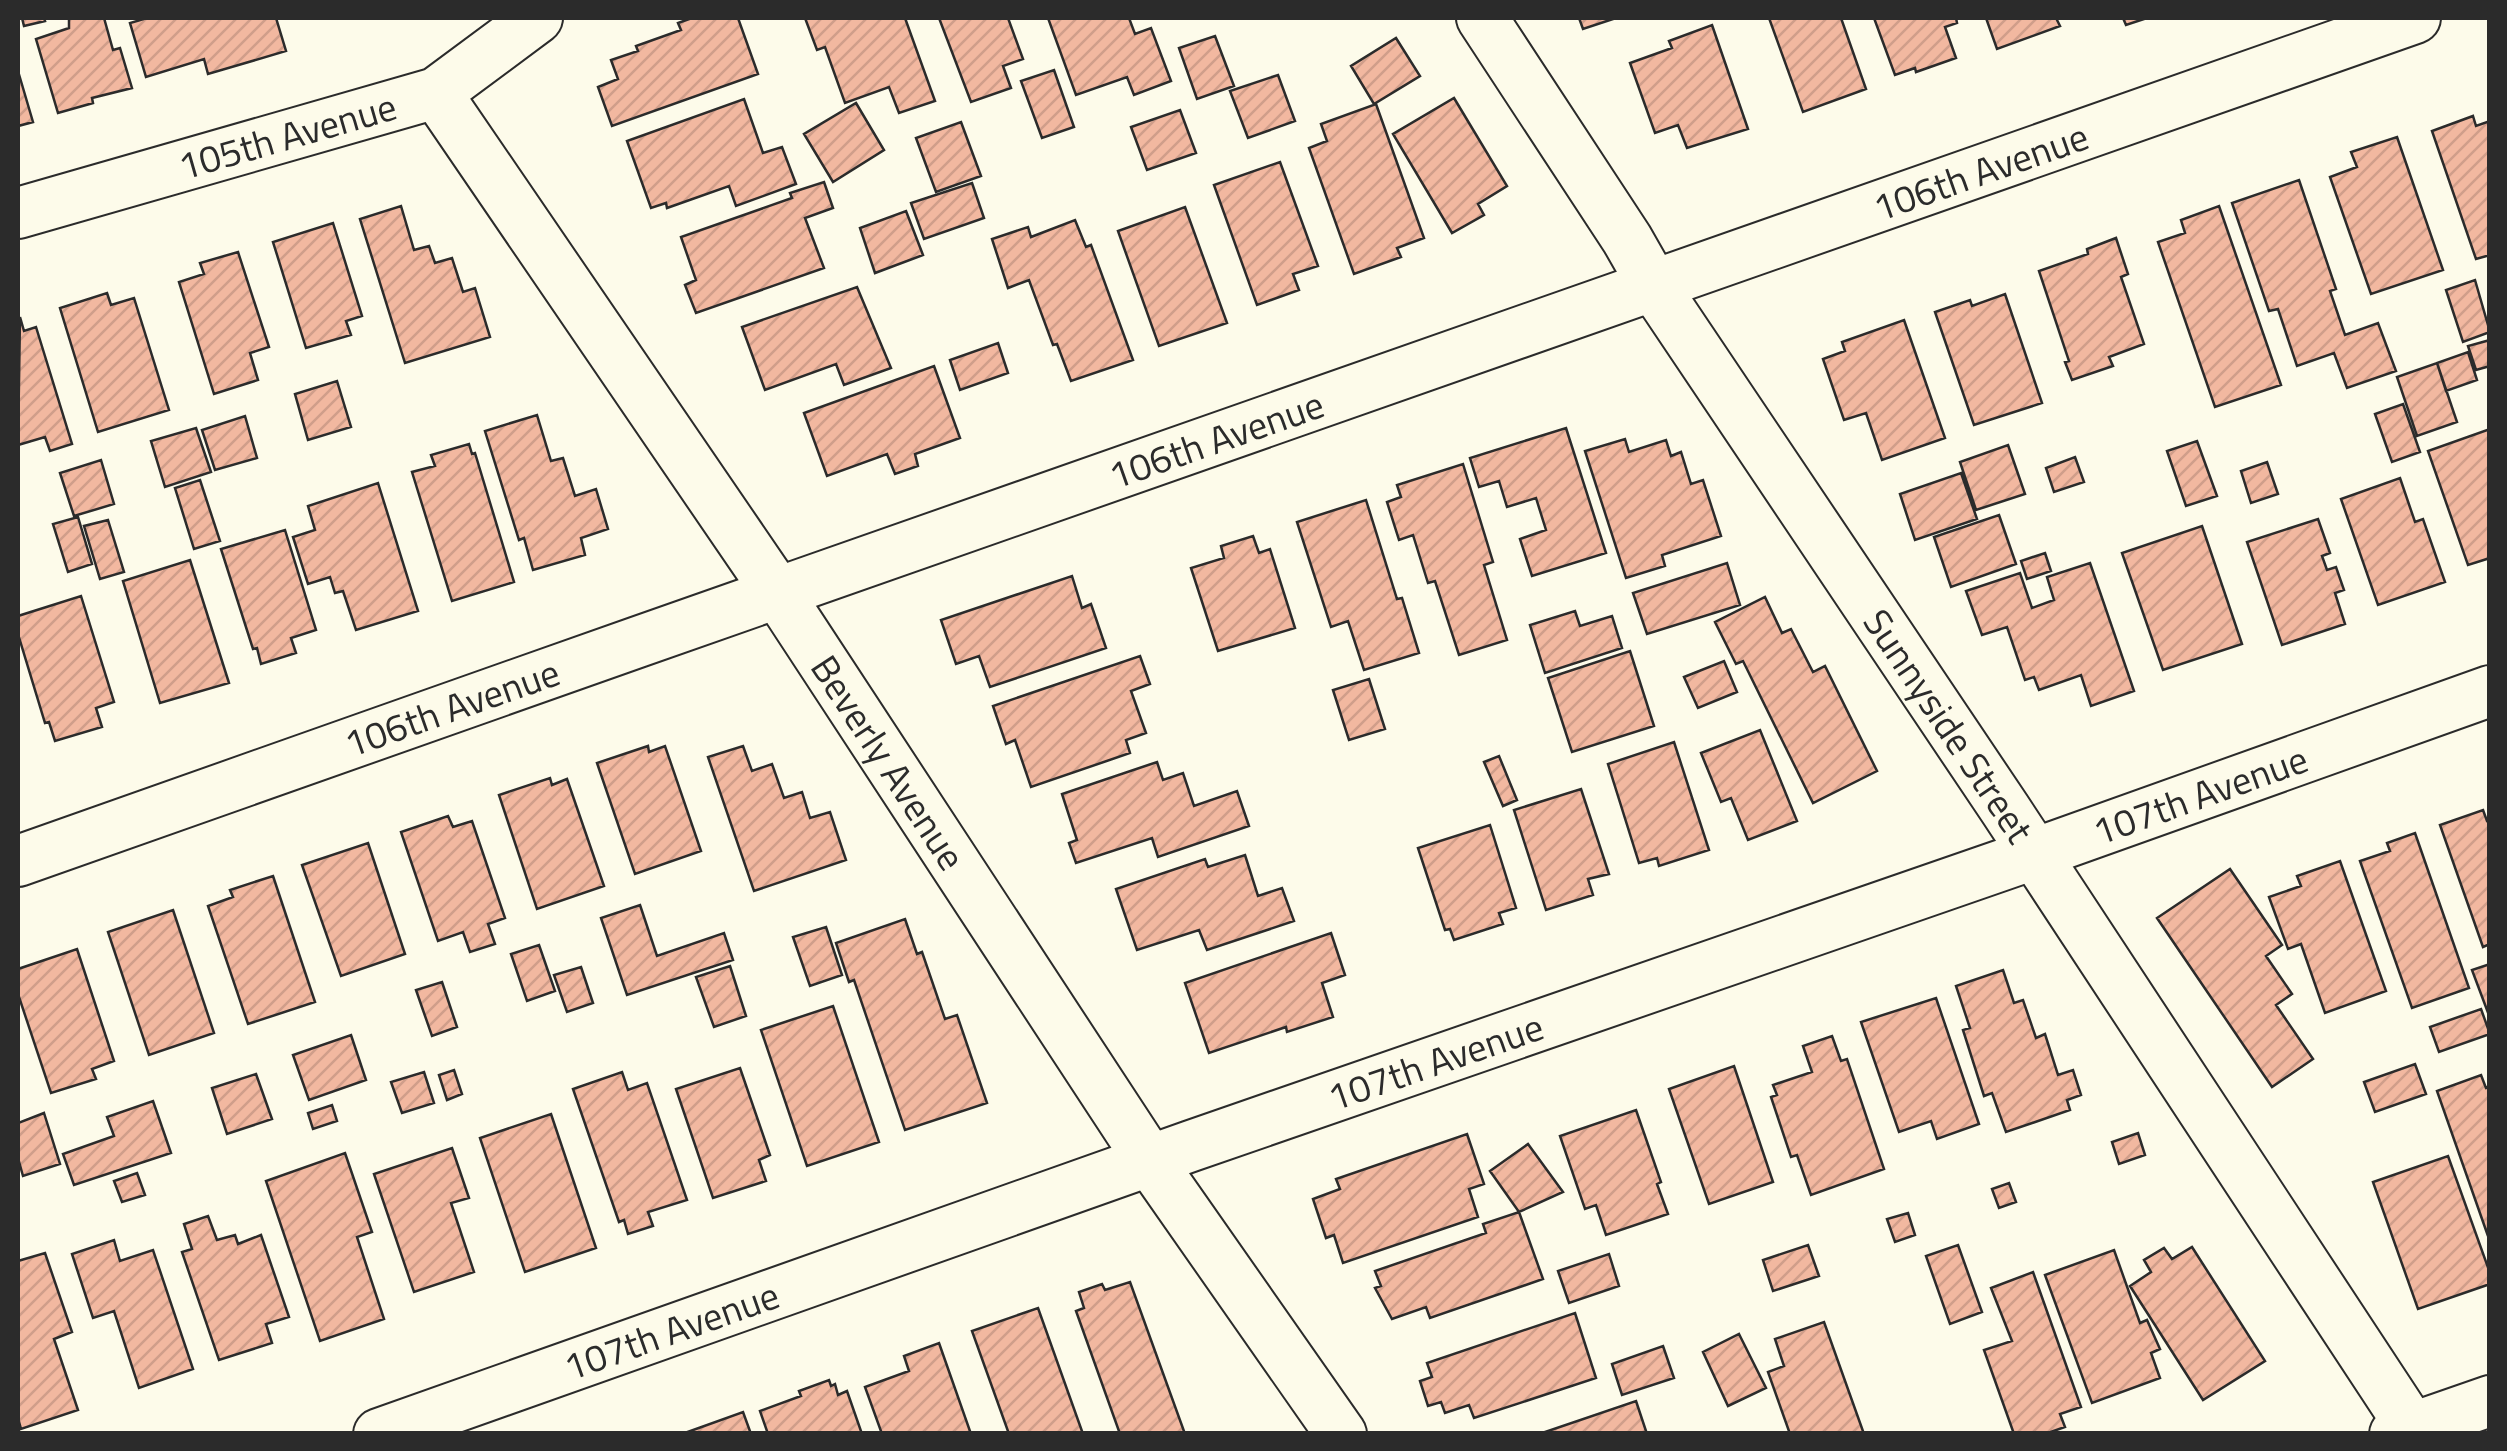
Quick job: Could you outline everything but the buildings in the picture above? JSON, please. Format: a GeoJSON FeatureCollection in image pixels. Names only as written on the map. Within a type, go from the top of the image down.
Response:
{"type":"FeatureCollection","features":[{"type":"Feature","properties":{"kind":"street","name":"105th Avenue"},"geometry":{"type":"LineString","coordinates":[[18,214],[436,93],[537,18]]}},
{"type":"Feature","properties":{"kind":"street","name":"Sunnyside Street"},"geometry":{"type":"LineString","coordinates":[[1482,18],[1655,288],[2034,854],[2408,1432]]}},
{"type":"Feature","properties":{"kind":"street","name":"106th Avenue"},"geometry":{"type":"LineString","coordinates":[[18,861],[2415,18]]}},
{"type":"Feature","properties":{"kind":"street","name":"Beverly Avenue"},"geometry":{"type":"LineString","coordinates":[[436,93],[777,592],[1150,1161],[1341,1434]]}},
{"type":"Feature","properties":{"kind":"street","name":"107th Avenue"},"geometry":{"type":"LineString","coordinates":[[379,1434],[2034,854],[2490,690]]}},
{"type":"Feature","properties":{"kind":"street"},"geometry":{"type":"LineString","coordinates":[[2408,1432],[2490,1400]]}}]}
